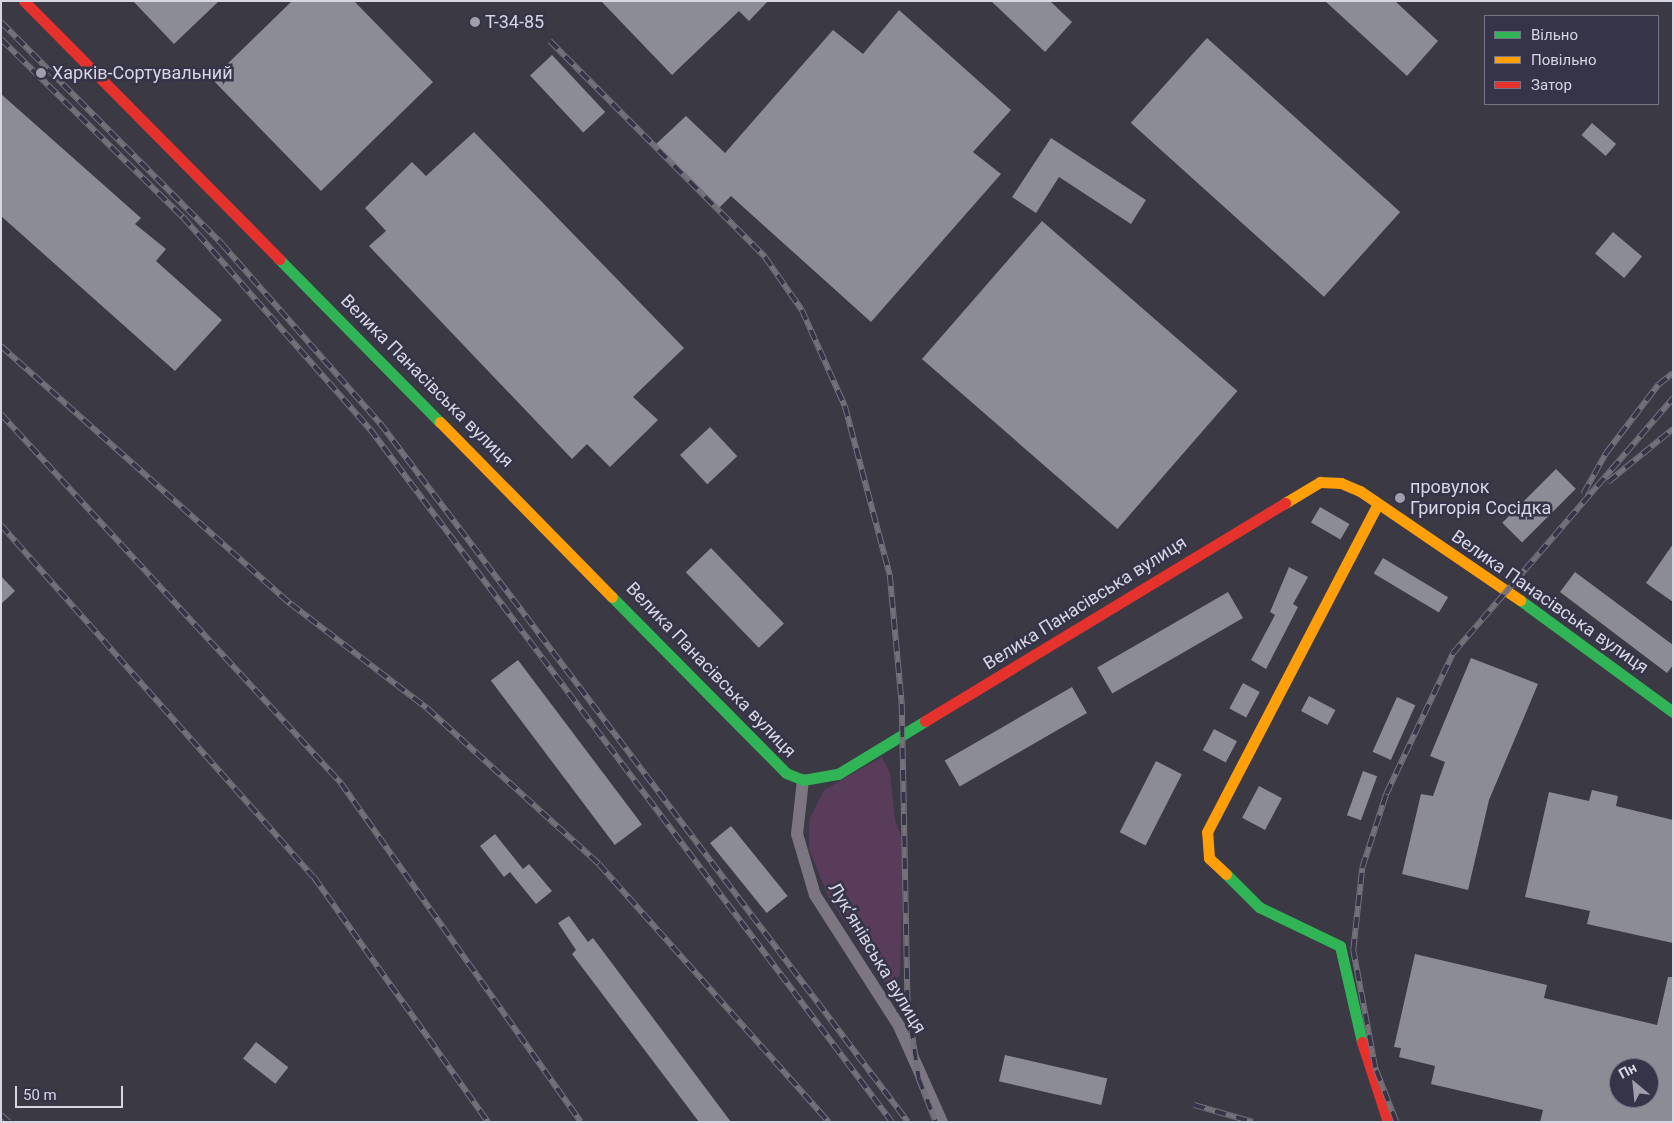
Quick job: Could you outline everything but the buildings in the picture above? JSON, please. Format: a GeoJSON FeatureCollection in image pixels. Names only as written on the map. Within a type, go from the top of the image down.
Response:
{"type":"FeatureCollection","features":[{"type":"Feature","properties":{"kind":"street","name":"Велика Панасівська вулиця"},"geometry":{"type":"LineString","coordinates":[[24,1],[588,569],[764,753],[786,773],[803,780],[820,780],[853,765],[1296,494],[1320,482],[1341,483],[1378,504],[1506,590],[1673,712]]}},
{"type":"Feature","properties":{"kind":"street"},"geometry":{"type":"LineString","coordinates":[[1378,504],[1207,832],[1209,858],[1259,907],[1340,946],[1346,957],[1357,1028],[1388,1122]]}},
{"type":"Feature","properties":{"kind":"street","name":"Лук’янівська вулиця"},"geometry":{"type":"LineString","coordinates":[[803,780],[797,834],[815,895],[900,1026],[942,1122]]}},
{"type":"Feature","properties":{"kind":"shaded area"},"geometry":{"type":"Polygon","coordinates":[[[882,757],[890,773],[895,820],[904,845],[900,975],[887,988],[828,896],[809,849],[809,820],[824,790],[882,757]]]}},
{"type":"Feature","properties":{"kind":"railway"},"geometry":{"type":"LineString","coordinates":[[1,22],[222,244],[380,423],[908,1122]]}},
{"type":"Feature","properties":{"kind":"railway"},"geometry":{"type":"LineString","coordinates":[[1,39],[183,217],[370,429],[892,1122]]}},
{"type":"Feature","properties":{"kind":"railway"},"geometry":{"type":"LineString","coordinates":[[550,41],[765,257],[802,310],[845,406],[890,575],[902,704],[908,1006],[919,1079],[936,1122]]}},
{"type":"Feature","properties":{"kind":"railway"},"geometry":{"type":"LineString","coordinates":[[1,346],[291,604],[427,708],[599,864],[829,1122]]}},
{"type":"Feature","properties":{"kind":"railway"},"geometry":{"type":"LineString","coordinates":[[1583,494],[1606,453],[1658,385],[1673,373]]}},
{"type":"Feature","properties":{"kind":"railway"},"geometry":{"type":"LineString","coordinates":[[1396,1122],[1375,1068],[1353,950],[1362,868],[1386,794],[1453,653],[1673,398]]}},
{"type":"Feature","properties":{"kind":"railway"},"geometry":{"type":"LineString","coordinates":[[1,414],[341,783],[581,1122]]}},
{"type":"Feature","properties":{"kind":"railway"},"geometry":{"type":"LineString","coordinates":[[1608,482],[1673,429]]}},
{"type":"Feature","properties":{"kind":"railway"},"geometry":{"type":"LineString","coordinates":[[1,525],[314,877],[488,1122]]}},
{"type":"Feature","properties":{"kind":"railway"},"geometry":{"type":"LineString","coordinates":[[1194,1105],[1253,1122]]}},
{"type":"Feature","properties":{"kind":"railway"},"geometry":{"type":"LineString","coordinates":[[1,1115],[9,1122]]}},
{"type":"Feature","properties":{"kind":"traffic: fast"},"geometry":{"type":"LineString","coordinates":[[279,259],[440,422]]}},
{"type":"Feature","properties":{"kind":"traffic: fast"},"geometry":{"type":"LineString","coordinates":[[612,597],[786,773],[803,780],[838,774],[925,721]]}},
{"type":"Feature","properties":{"kind":"traffic: fast"},"geometry":{"type":"LineString","coordinates":[[1520,600],[1673,712]]}},
{"type":"Feature","properties":{"kind":"traffic: fast"},"geometry":{"type":"LineString","coordinates":[[1226,874],[1259,907],[1340,946],[1362,1042]]}},
{"type":"Feature","properties":{"kind":"traffic: slow"},"geometry":{"type":"LineString","coordinates":[[440,422],[612,597]]}},
{"type":"Feature","properties":{"kind":"traffic: slow"},"geometry":{"type":"LineString","coordinates":[[1285,503],[1320,482],[1341,483],[1360,491],[1520,600]]}},
{"type":"Feature","properties":{"kind":"traffic: slow"},"geometry":{"type":"LineString","coordinates":[[1226,874],[1209,858],[1207,832],[1378,504]]}},
{"type":"Feature","properties":{"kind":"traffic: jam"},"geometry":{"type":"LineString","coordinates":[[24,1],[279,259]]}},
{"type":"Feature","properties":{"kind":"traffic: jam"},"geometry":{"type":"LineString","coordinates":[[925,721],[1285,503]]}},
{"type":"Feature","properties":{"kind":"traffic: jam"},"geometry":{"type":"LineString","coordinates":[[1362,1042],[1388,1122]]}},
{"type":"Feature","properties":{"kind":"place","name":"Т-34-85"},"geometry":{"type":"Point","coordinates":[475,22]}},
{"type":"Feature","properties":{"kind":"place","name":"Харків-Сортувальний"},"geometry":{"type":"Point","coordinates":[41,73]}},
{"type":"Feature","properties":{"kind":"place","name":"провулок Григорія Сосідка"},"geometry":{"type":"Point","coordinates":[1400,498]}}]}
